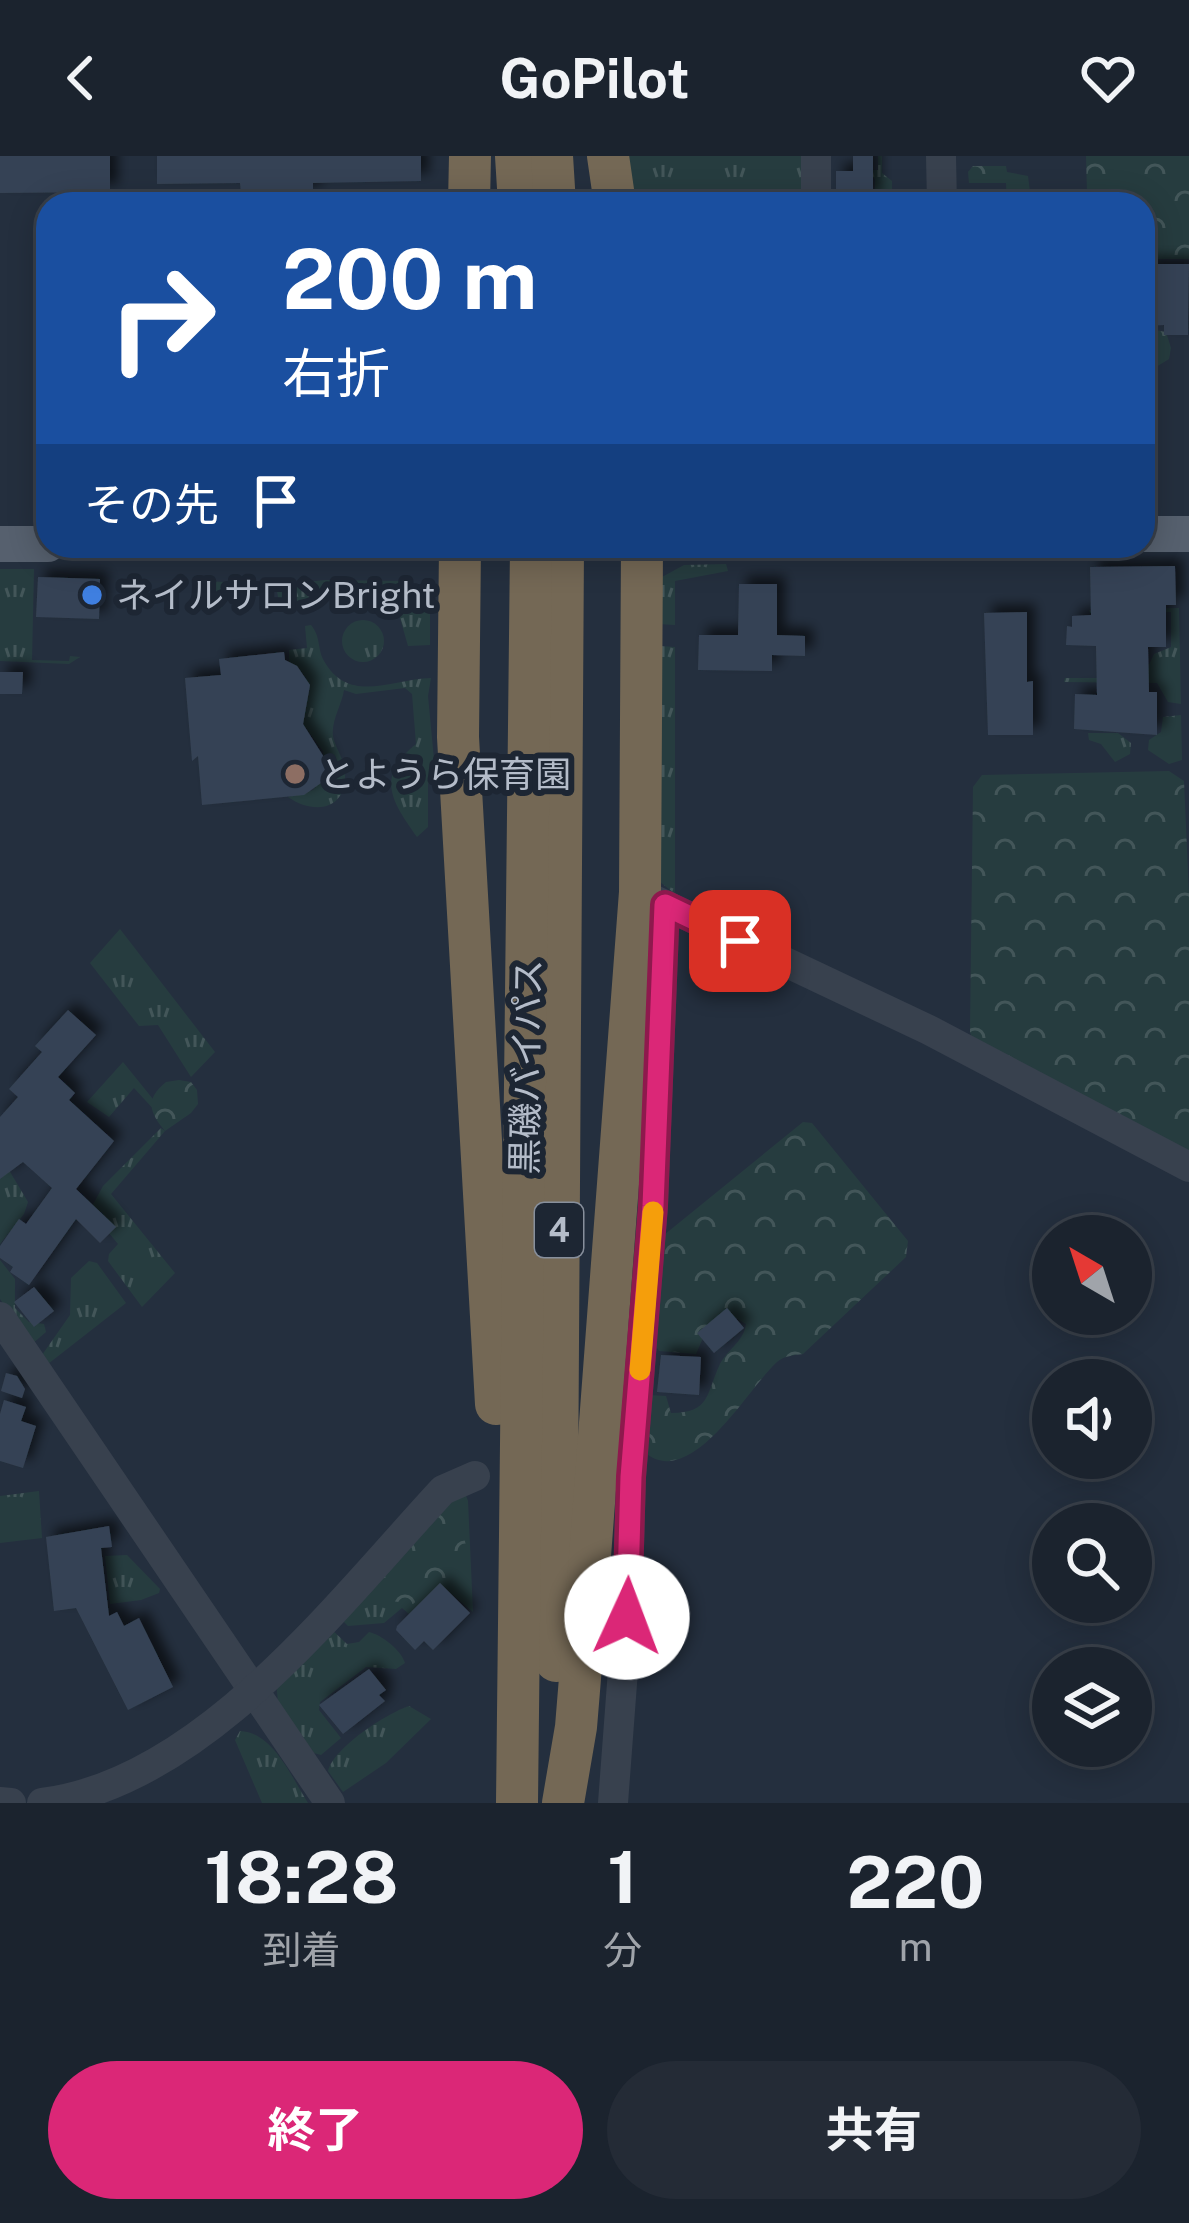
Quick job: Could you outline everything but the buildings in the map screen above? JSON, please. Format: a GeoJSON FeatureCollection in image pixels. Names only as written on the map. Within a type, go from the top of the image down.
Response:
{"type":"FeatureCollection","features":[{"type":"Feature","properties":{"kind":"highway"},"geometry":{"type":"LineString","coordinates":[[469,192],[470,156]]}},
{"type":"Feature","properties":{"kind":"highway"},"geometry":{"type":"LineString","coordinates":[[516,156],[518,192]]}},
{"type":"Feature","properties":{"kind":"highway"},"geometry":{"type":"LineString","coordinates":[[552,156],[554,192]]}},
{"type":"Feature","properties":{"kind":"highway"},"geometry":{"type":"LineString","coordinates":[[608,156],[613,192]]}},
{"type":"Feature","properties":{"kind":"highway","name":"4"},"geometry":{"type":"LineString","coordinates":[[460,558],[458,737],[467,927],[495,1397],[521,1668]]}},
{"type":"Feature","properties":{"kind":"highway","name":"黒磯バイパス"},"geometry":{"type":"LineString","coordinates":[[533,558],[548,655],[552,1803]]}},
{"type":"Feature","properties":{"kind":"highway","name":"黒磯バイパス"},"geometry":{"type":"LineString","coordinates":[[517,1803],[548,655],[561,558]]}},
{"type":"Feature","properties":{"kind":"highway","name":"4"},"geometry":{"type":"LineString","coordinates":[[563,1803],[576,1726],[652,899],[642,558]]}},
{"type":"Feature","properties":{"kind":"main road"},"geometry":{"type":"LineString","coordinates":[[1155,534],[1189,534]]}},
{"type":"Feature","properties":{"kind":"main road"},"geometry":{"type":"LineString","coordinates":[[0,544],[36,544]]}},
{"type":"Feature","properties":{"kind":"street"},"geometry":{"type":"LineString","coordinates":[[816,156],[817,192]]}},
{"type":"Feature","properties":{"kind":"street"},"geometry":{"type":"LineString","coordinates":[[941,156],[942,192]]}},
{"type":"Feature","properties":{"kind":"street"},"geometry":{"type":"LineString","coordinates":[[613,1803],[627,1617],[621,1477],[653,1206],[652,899],[929,1030],[1189,1167]]}},
{"type":"Feature","properties":{"kind":"street"},"geometry":{"type":"LineString","coordinates":[[0,1363],[5,1324]]}},
{"type":"Feature","properties":{"kind":"street"},"geometry":{"type":"LineString","coordinates":[[5,1324],[330,1803]]}},
{"type":"Feature","properties":{"kind":"street"},"geometry":{"type":"LineString","coordinates":[[42,1803],[70,1800],[143,1770],[256,1691],[443,1490],[475,1476]]}},
{"type":"Feature","properties":{"kind":"street"},"geometry":{"type":"LineString","coordinates":[[0,1802],[11,1803]]}},
{"type":"Feature","properties":{"kind":"green space"},"geometry":{"type":"Polygon","coordinates":[[[624,156],[809,156],[810,192],[628,192],[624,156]]]}},
{"type":"Feature","properties":{"kind":"green space"},"geometry":{"type":"Polygon","coordinates":[[[878,156],[882,156],[882,173],[892,181],[892,192],[875,192],[875,179],[864,170],[878,170],[878,156]]]}},
{"type":"Feature","properties":{"kind":"green space"},"geometry":{"type":"Polygon","coordinates":[[[1086,156],[1189,156],[1189,259],[1155,259],[1155,192],[1087,192],[1086,156]]]}},
{"type":"Feature","properties":{"kind":"green space"},"geometry":{"type":"Polygon","coordinates":[[[973,166],[1006,166],[1007,172],[1028,176],[1030,192],[1006,192],[1006,183],[969,183],[968,172],[973,166]]]}},
{"type":"Feature","properties":{"kind":"green space"},"geometry":{"type":"Polygon","coordinates":[[[1155,330],[1166,332],[1171,348],[1169,359],[1156,367],[1155,330]]]}},
{"type":"Feature","properties":{"kind":"green space"},"geometry":{"type":"Polygon","coordinates":[[[726,564],[728,571],[675,581],[675,625],[658,624],[662,577],[684,565],[726,564]]]}},
{"type":"Feature","properties":{"kind":"green space"},"geometry":{"type":"Polygon","coordinates":[[[0,569],[34,569],[32,660],[80,657],[69,664],[0,661],[0,569]]]}},
{"type":"Feature","properties":{"kind":"green space"},"geometry":{"type":"Polygon","coordinates":[[[204,581],[277,585],[406,581],[430,602],[430,645],[408,646],[398,611],[384,600],[362,595],[279,603],[276,585],[221,591],[222,608],[214,610],[204,581]]]}},
{"type":"Feature","properties":{"kind":"green space"},"geometry":{"type":"Polygon","coordinates":[[[1179,608],[1181,704],[1168,702],[1157,683],[1064,682],[1065,678],[1143,678],[1154,654],[1171,647],[1171,612],[1089,610],[1179,608]]]}},
{"type":"Feature","properties":{"kind":"green space"},"geometry":{"type":"Polygon","coordinates":[[[363,620],[378,626],[384,641],[378,656],[363,662],[348,656],[342,641],[348,626],[363,620]]]}},
{"type":"Feature","properties":{"kind":"green space"},"geometry":{"type":"Polygon","coordinates":[[[311,625],[324,661],[346,682],[372,686],[431,678],[428,696],[435,770],[428,784],[428,827],[417,837],[392,790],[395,768],[416,744],[412,694],[405,688],[356,694],[344,690],[333,730],[345,772],[341,795],[318,807],[288,797],[313,790],[325,774],[323,751],[303,724],[307,682],[289,662],[289,650],[307,648],[305,626],[311,625]]]}},
{"type":"Feature","properties":{"kind":"green space"},"geometry":{"type":"Polygon","coordinates":[[[660,646],[675,647],[675,894],[659,881],[660,646]]]}},
{"type":"Feature","properties":{"kind":"green space"},"geometry":{"type":"Polygon","coordinates":[[[1181,715],[1182,760],[1169,764],[1148,750],[1149,740],[1161,732],[1163,717],[1181,715]]]}},
{"type":"Feature","properties":{"kind":"green space"},"geometry":{"type":"Polygon","coordinates":[[[1088,733],[1118,733],[1131,743],[1130,754],[1115,762],[1101,744],[1089,740],[1088,733]]]}},
{"type":"Feature","properties":{"kind":"green space"},"geometry":{"type":"Polygon","coordinates":[[[1169,771],[1184,781],[1189,1151],[974,1044],[970,1032],[973,787],[982,775],[1169,771]]]}},
{"type":"Feature","properties":{"kind":"green space"},"geometry":{"type":"Polygon","coordinates":[[[120,929],[215,1052],[191,1077],[158,1025],[139,1026],[90,963],[120,929]]]}},
{"type":"Feature","properties":{"kind":"green space"},"geometry":{"type":"Polygon","coordinates":[[[123,1062],[161,1109],[157,1113],[134,1088],[109,1117],[87,1102],[123,1062]]]}},
{"type":"Feature","properties":{"kind":"green space"},"geometry":{"type":"Polygon","coordinates":[[[166,1082],[191,1082],[198,1104],[165,1131],[155,1118],[152,1100],[166,1082]]]}},
{"type":"Feature","properties":{"kind":"green space"},"geometry":{"type":"Polygon","coordinates":[[[803,1122],[812,1123],[908,1241],[906,1257],[803,1354],[777,1362],[698,1449],[680,1459],[661,1461],[643,1451],[648,1395],[666,1396],[671,1413],[700,1405],[746,1324],[727,1313],[705,1333],[696,1354],[659,1351],[664,1235],[803,1122]]]}},
{"type":"Feature","properties":{"kind":"green space"},"geometry":{"type":"Polygon","coordinates":[[[161,1128],[165,1131],[111,1194],[175,1273],[142,1307],[108,1261],[118,1244],[90,1210],[103,1186],[161,1128]]]}},
{"type":"Feature","properties":{"kind":"green space"},"geometry":{"type":"Polygon","coordinates":[[[0,1155],[28,1202],[0,1244],[0,1155]]]}},
{"type":"Feature","properties":{"kind":"green space"},"geometry":{"type":"Polygon","coordinates":[[[0,1260],[15,1279],[15,1308],[29,1322],[44,1324],[46,1332],[32,1344],[0,1299],[0,1260]]]}},
{"type":"Feature","properties":{"kind":"green space"},"geometry":{"type":"Polygon","coordinates":[[[89,1261],[97,1263],[126,1303],[48,1364],[42,1355],[70,1315],[71,1278],[89,1261]]]}},
{"type":"Feature","properties":{"kind":"green space"},"geometry":{"type":"Polygon","coordinates":[[[464,1490],[473,1612],[440,1584],[409,1614],[402,1608],[384,1623],[348,1626],[338,1616],[464,1490]]]}},
{"type":"Feature","properties":{"kind":"green space"},"geometry":{"type":"Polygon","coordinates":[[[39,1491],[42,1538],[0,1543],[0,1496],[39,1491]]]}},
{"type":"Feature","properties":{"kind":"green space"},"geometry":{"type":"Polygon","coordinates":[[[447,1507],[466,1544],[464,1585],[431,1589],[413,1604],[384,1600],[370,1582],[447,1507]]]}},
{"type":"Feature","properties":{"kind":"green space"},"geometry":{"type":"Polygon","coordinates":[[[127,1555],[159,1593],[110,1604],[105,1556],[127,1555]]]}},
{"type":"Feature","properties":{"kind":"green space"},"geometry":{"type":"Polygon","coordinates":[[[328,1626],[347,1644],[359,1642],[369,1632],[374,1634],[395,1648],[405,1663],[396,1669],[366,1667],[320,1702],[319,1710],[341,1738],[321,1755],[314,1753],[278,1702],[276,1681],[328,1626]]]}},
{"type":"Feature","properties":{"kind":"green space"},"geometry":{"type":"Polygon","coordinates":[[[409,1706],[431,1719],[386,1763],[343,1792],[328,1771],[332,1762],[362,1732],[409,1706]]]}},
{"type":"Feature","properties":{"kind":"green space"},"geometry":{"type":"Polygon","coordinates":[[[240,1731],[252,1733],[272,1748],[308,1803],[262,1803],[235,1740],[240,1731]]]}},
{"type":"Feature","properties":{"kind":"slow traffic"},"geometry":{"type":"LineString","coordinates":[[640,1370],[653,1212]]}},
{"type":"Feature","properties":{"kind":"place","name":"ネイルサロンBright"},"geometry":{"type":"Point","coordinates":[92,595]}},
{"type":"Feature","properties":{"kind":"place","name":"とようら保育園"},"geometry":{"type":"Point","coordinates":[295,774]}},
{"type":"Feature","properties":{"kind":"route"},"geometry":{"type":"LineString","coordinates":[[627,1617],[631,1477],[653,1206],[665,905],[740,941]]}}]}
